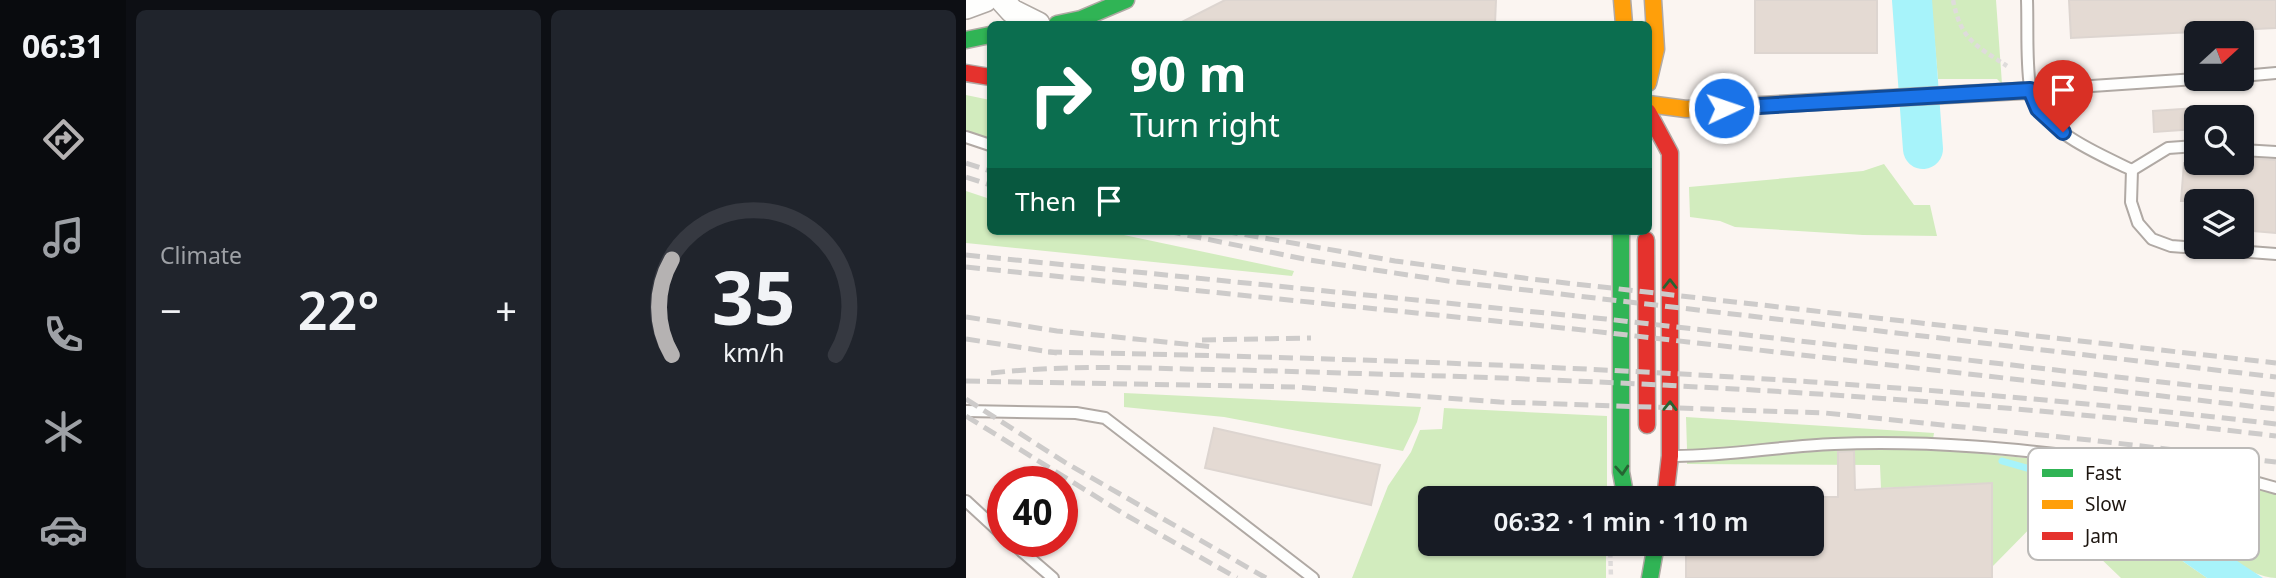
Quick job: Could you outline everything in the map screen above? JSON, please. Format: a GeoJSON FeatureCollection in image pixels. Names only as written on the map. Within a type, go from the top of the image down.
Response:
{"type":"FeatureCollection","features":[{"type":"Feature","properties":{"kind":"main road"},"geometry":{"type":"LineString","coordinates":[[1071,21],[1126,0]]}},
{"type":"Feature","properties":{"kind":"main road"},"geometry":{"type":"LineString","coordinates":[[1622,0],[1624,21]]}},
{"type":"Feature","properties":{"kind":"main road"},"geometry":{"type":"LineString","coordinates":[[1652,66],[1656,50],[1653,0]]}},
{"type":"Feature","properties":{"kind":"main road"},"geometry":{"type":"LineString","coordinates":[[966,40],[987,36]]}},
{"type":"Feature","properties":{"kind":"main road"},"geometry":{"type":"LineString","coordinates":[[966,74],[987,77]]}},
{"type":"Feature","properties":{"kind":"main road"},"geometry":{"type":"LineString","coordinates":[[1652,105],[1686,110],[2059,89]]}},
{"type":"Feature","properties":{"kind":"main road"},"geometry":{"type":"LineString","coordinates":[[1652,119],[1670,153],[1670,456],[1667,486]]}},
{"type":"Feature","properties":{"kind":"main road"},"geometry":{"type":"LineString","coordinates":[[1621,235],[1621,471],[1624,486]]}},
{"type":"Feature","properties":{"kind":"main road"},"geometry":{"type":"LineString","coordinates":[[1646,235],[1646,445]]}},
{"type":"Feature","properties":{"kind":"main road"},"geometry":{"type":"LineString","coordinates":[[1639,578],[1640,556]]}},
{"type":"Feature","properties":{"kind":"main road"},"geometry":{"type":"LineString","coordinates":[[1642,556],[1647,578]]}},
{"type":"Feature","properties":{"kind":"main road"},"geometry":{"type":"LineString","coordinates":[[1647,578],[1653,556]]}},
{"type":"Feature","properties":{"kind":"street"},"geometry":{"type":"LineString","coordinates":[[966,7],[985,0]]}},
{"type":"Feature","properties":{"kind":"street"},"geometry":{"type":"LineString","coordinates":[[1002,0],[1012,11],[1032,21]]}},
{"type":"Feature","properties":{"kind":"lane"},"geometry":{"type":"LineString","coordinates":[[2027,0],[2030,90],[2038,109],[2076,143],[2132,170]]}},
{"type":"Feature","properties":{"kind":"lane"},"geometry":{"type":"LineString","coordinates":[[2254,75],[2276,73]]}},
{"type":"Feature","properties":{"kind":"lane"},"geometry":{"type":"LineString","coordinates":[[2059,89],[2184,80]]}},
{"type":"Feature","properties":{"kind":"lane"},"geometry":{"type":"LineString","coordinates":[[966,137],[987,144]]}},
{"type":"Feature","properties":{"kind":"lane"},"geometry":{"type":"LineString","coordinates":[[2132,170],[2168,148],[2184,147]]}},
{"type":"Feature","properties":{"kind":"lane"},"geometry":{"type":"LineString","coordinates":[[2254,151],[2276,152]]}},
{"type":"Feature","properties":{"kind":"lane"},"geometry":{"type":"LineString","coordinates":[[2132,170],[2131,202],[2138,223],[2152,239],[2171,246],[2276,254]]}},
{"type":"Feature","properties":{"kind":"lane"},"geometry":{"type":"LineString","coordinates":[[966,411],[1076,413],[1105,418],[1313,578]]}},
{"type":"Feature","properties":{"kind":"lane"},"geometry":{"type":"LineString","coordinates":[[1670,456],[1731,454],[1832,444],[1940,443],[2028,450]]}},
{"type":"Feature","properties":{"kind":"lane"},"geometry":{"type":"LineString","coordinates":[[966,501],[987,520]]}},
{"type":"Feature","properties":{"kind":"lane"},"geometry":{"type":"LineString","coordinates":[[1029,557],[1053,578]]}},
{"type":"Feature","properties":{"kind":"path"},"geometry":{"type":"LineString","coordinates":[[1953,0],[1960,30],[1976,45],[2013,70],[2030,90]]}},
{"type":"Feature","properties":{"kind":"path"},"geometry":{"type":"LineString","coordinates":[[1610,556],[1611,578]]}},
{"type":"Feature","properties":{"kind":"green space"},"geometry":{"type":"Polygon","coordinates":[[[1931,0],[1996,0],[2002,84],[1997,79],[1938,79],[1931,0]]]}},
{"type":"Feature","properties":{"kind":"green space"},"geometry":{"type":"Polygon","coordinates":[[[966,95],[987,99],[987,138],[966,131],[966,95]]]}},
{"type":"Feature","properties":{"kind":"green space"},"geometry":{"type":"Polygon","coordinates":[[[1884,164],[1914,205],[1930,205],[1937,236],[1863,235],[1735,227],[1720,221],[1690,217],[1689,187],[1863,171],[1884,164]]]}},
{"type":"Feature","properties":{"kind":"green space"},"geometry":{"type":"Polygon","coordinates":[[[966,191],[987,198],[987,235],[1124,235],[1294,271],[1292,276],[966,243],[966,191]]]}},
{"type":"Feature","properties":{"kind":"green space"},"geometry":{"type":"Polygon","coordinates":[[[1124,393],[1421,407],[1403,451],[1224,417],[1124,407],[1124,393]]]}},
{"type":"Feature","properties":{"kind":"green space"},"geometry":{"type":"Polygon","coordinates":[[[1444,408],[1607,416],[1607,486],[1418,486],[1418,556],[1606,556],[1606,578],[1352,578],[1388,486],[1411,452],[1420,430],[1442,429],[1444,408]]]}},
{"type":"Feature","properties":{"kind":"green space"},"geometry":{"type":"Polygon","coordinates":[[[1686,417],[1934,433],[1933,439],[1856,439],[1691,451],[1687,449],[1686,417]]]}},
{"type":"Feature","properties":{"kind":"green space"},"geometry":{"type":"Polygon","coordinates":[[[1879,447],[2028,458],[2028,530],[1992,567],[1991,483],[1881,488],[1880,465],[1687,464],[1687,461],[1879,447]]]}},
{"type":"Feature","properties":{"kind":"green space"},"geometry":{"type":"Polygon","coordinates":[[[2259,489],[2276,493],[2276,578],[2230,560],[2259,560],[2259,489]]]}},
{"type":"Feature","properties":{"kind":"green space"},"geometry":{"type":"Polygon","coordinates":[[[2102,560],[2181,560],[2207,578],[2121,578],[2102,560]]]}},
{"type":"Feature","properties":{"kind":"water"},"geometry":{"type":"Polygon","coordinates":[[[2181,560],[2236,560],[2263,578],[2207,578],[2181,560]]]}},
{"type":"Feature","properties":{"kind":"building"},"geometry":{"type":"Polygon","coordinates":[[[1225,0],[1496,0],[1495,21],[1184,21],[1225,0]]]}},
{"type":"Feature","properties":{"kind":"building"},"geometry":{"type":"Polygon","coordinates":[[[1755,0],[1877,0],[1877,53],[1755,53],[1755,0]]]}},
{"type":"Feature","properties":{"kind":"building"},"geometry":{"type":"Polygon","coordinates":[[[2069,0],[2276,0],[2276,28],[2254,29],[2254,21],[2184,21],[2184,32],[2071,38],[2069,0]]]}},
{"type":"Feature","properties":{"kind":"building"},"geometry":{"type":"Polygon","coordinates":[[[2184,109],[2184,130],[2154,132],[2153,111],[2184,109]]]}},
{"type":"Feature","properties":{"kind":"building"},"geometry":{"type":"Polygon","coordinates":[[[2254,159],[2276,160],[2276,233],[2254,231],[2254,189],[2184,189],[2184,201],[2181,201],[2184,163],[2184,175],[2254,175],[2254,159]]]}},
{"type":"Feature","properties":{"kind":"building"},"geometry":{"type":"Polygon","coordinates":[[[1214,428],[1380,465],[1371,505],[1205,468],[1214,428]]]}},
{"type":"Feature","properties":{"kind":"building"},"geometry":{"type":"Polygon","coordinates":[[[1854,451],[1855,490],[1992,483],[1992,578],[1686,578],[1686,556],[1824,556],[1824,497],[1838,497],[1838,452],[1854,451]]]}},
{"type":"Feature","properties":{"kind":"waterway"},"geometry":{"type":"LineString","coordinates":[[1912,0],[1923,149]]}},
{"type":"Feature","properties":{"kind":"waterway"},"geometry":{"type":"LineString","coordinates":[[2002,461],[2028,468]]}},
{"type":"Feature","properties":{"kind":"railway"},"geometry":{"type":"LineString","coordinates":[[966,163],[987,170]]}},
{"type":"Feature","properties":{"kind":"railway"},"geometry":{"type":"LineString","coordinates":[[966,177],[987,184]]}},
{"type":"Feature","properties":{"kind":"railway"},"geometry":{"type":"LineString","coordinates":[[1187,235],[1309,260],[1448,281],[2276,377]]}},
{"type":"Feature","properties":{"kind":"railway"},"geometry":{"type":"LineString","coordinates":[[1247,235],[1395,261],[1531,279],[2276,363]]}},
{"type":"Feature","properties":{"kind":"railway"},"geometry":{"type":"LineString","coordinates":[[966,255],[1606,319],[2276,395]]}},
{"type":"Feature","properties":{"kind":"railway"},"geometry":{"type":"LineString","coordinates":[[966,267],[1583,330],[2276,409]]}},
{"type":"Feature","properties":{"kind":"railway"},"geometry":{"type":"LineString","coordinates":[[966,317],[1057,331],[1214,347]]}},
{"type":"Feature","properties":{"kind":"railway"},"geometry":{"type":"LineString","coordinates":[[1202,340],[1311,338]]}},
{"type":"Feature","properties":{"kind":"railway"},"geometry":{"type":"LineString","coordinates":[[966,339],[1057,353]]}},
{"type":"Feature","properties":{"kind":"railway"},"geometry":{"type":"LineString","coordinates":[[1048,352],[1510,366],[1817,382],[2123,407],[2276,424]]}},
{"type":"Feature","properties":{"kind":"railway"},"geometry":{"type":"LineString","coordinates":[[991,373],[1064,368],[1136,368],[1628,383],[1953,404],[2276,436]]}},
{"type":"Feature","properties":{"kind":"railway"},"geometry":{"type":"LineString","coordinates":[[966,381],[1296,387],[1500,402],[1825,413],[2158,448]]}},
{"type":"Feature","properties":{"kind":"railway"},"geometry":{"type":"LineString","coordinates":[[966,399],[1066,463],[1266,578]]}},
{"type":"Feature","properties":{"kind":"railway"},"geometry":{"type":"LineString","coordinates":[[966,416],[1124,514],[1237,578]]}},
{"type":"Feature","properties":{"kind":"railway"},"geometry":{"type":"LineString","coordinates":[[2259,460],[2276,462]]}},
{"type":"Feature","properties":{"kind":"traffic: fast"},"geometry":{"type":"LineString","coordinates":[[1071,21],[1126,0]]}},
{"type":"Feature","properties":{"kind":"traffic: fast"},"geometry":{"type":"LineString","coordinates":[[966,40],[987,36]]}},
{"type":"Feature","properties":{"kind":"traffic: fast"},"geometry":{"type":"LineString","coordinates":[[1621,235],[1621,472],[1624,486]]}},
{"type":"Feature","properties":{"kind":"traffic: fast"},"geometry":{"type":"LineString","coordinates":[[1650,578],[1654,556]]}},
{"type":"Feature","properties":{"kind":"traffic: slow"},"geometry":{"type":"LineString","coordinates":[[1622,0],[1624,21]]}},
{"type":"Feature","properties":{"kind":"traffic: slow"},"geometry":{"type":"LineString","coordinates":[[1652,66],[1656,49],[1653,0]]}},
{"type":"Feature","properties":{"kind":"traffic: slow"},"geometry":{"type":"LineString","coordinates":[[1652,105],[1686,109],[2059,89]]}},
{"type":"Feature","properties":{"kind":"traffic: jam"},"geometry":{"type":"LineString","coordinates":[[966,73],[987,76]]}},
{"type":"Feature","properties":{"kind":"traffic: jam"},"geometry":{"type":"LineString","coordinates":[[1652,119],[1670,153],[1670,456],[1667,486]]}},
{"type":"Feature","properties":{"kind":"traffic: jam"},"geometry":{"type":"LineString","coordinates":[[1646,240],[1647,425]]}},
{"type":"Feature","properties":{"kind":"route"},"geometry":{"type":"LineString","coordinates":[[1724,108],[2030,90],[2038,109],[2063,132]]}}]}
